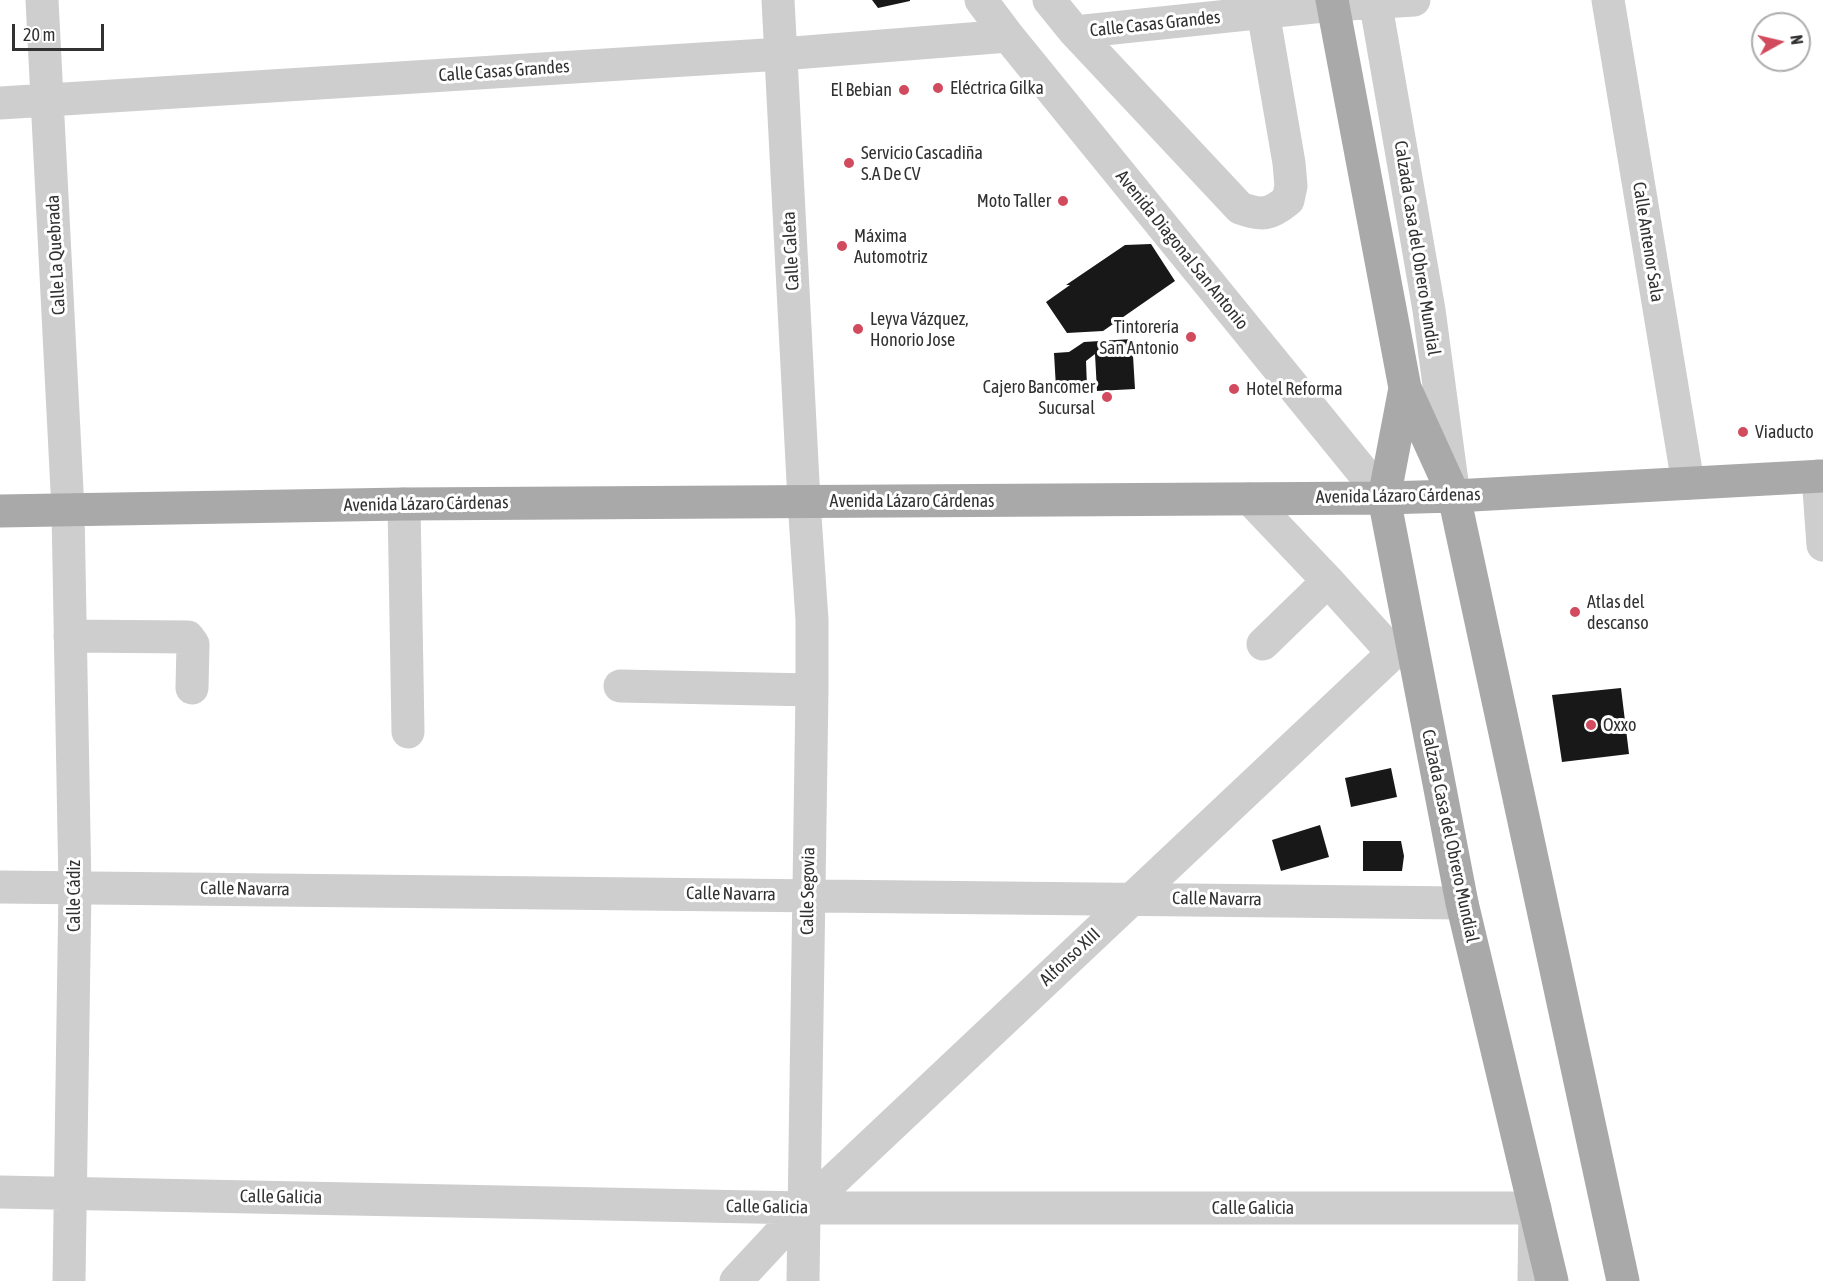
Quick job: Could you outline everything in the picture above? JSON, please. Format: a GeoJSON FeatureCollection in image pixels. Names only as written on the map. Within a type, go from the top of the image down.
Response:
{"type":"FeatureCollection","features":[{"type":"Feature","properties":{"kind":"main road","name":"Calzada Casa del Obrero Mundial"},"geometry":{"type":"LineString","coordinates":[[1333,2],[1405,388],[1454,496],[1623,1281]]}},
{"type":"Feature","properties":{"kind":"main road","name":"Calzada Casa del Obrero Mundial"},"geometry":{"type":"LineString","coordinates":[[1405,388],[1384,498],[1401,646],[1552,1281]]}},
{"type":"Feature","properties":{"kind":"main road","name":"Avenida Lázaro Cárdenas"},"geometry":{"type":"LineString","coordinates":[[0,511],[404,504],[1384,498],[1820,476]]}},
{"type":"Feature","properties":{"kind":"street","name":"Calle La Quebrada"},"geometry":{"type":"LineString","coordinates":[[42,0],[68,510]]}},
{"type":"Feature","properties":{"kind":"street","name":"Calle Caleta"},"geometry":{"type":"LineString","coordinates":[[778,0],[804,501]]}},
{"type":"Feature","properties":{"kind":"street","name":"Avenida Diagonal San Antonio"},"geometry":{"type":"LineString","coordinates":[[981,0],[1384,498]]}},
{"type":"Feature","properties":{"kind":"street"},"geometry":{"type":"LineString","coordinates":[[1049,0],[1075,32],[1240,208],[1257,214],[1274,211],[1288,200],[1290,186],[1289,163],[1262,7]]}},
{"type":"Feature","properties":{"kind":"street","name":"Calle Casas Grandes"},"geometry":{"type":"LineString","coordinates":[[1075,32],[1262,7],[1414,0]]}},
{"type":"Feature","properties":{"kind":"street","name":"Calle Antenor Sala"},"geometry":{"type":"LineString","coordinates":[[1608,0],[1688,483]]}},
{"type":"Feature","properties":{"kind":"street","name":"Calzada Casa del Obrero Mundial"},"geometry":{"type":"LineString","coordinates":[[1375,1],[1429,309],[1454,496]]}},
{"type":"Feature","properties":{"kind":"street","name":"Calle Casas Grandes"},"geometry":{"type":"LineString","coordinates":[[0,103],[781,54],[1008,36]]}},
{"type":"Feature","properties":{"kind":"street"},"geometry":{"type":"LineString","coordinates":[[1820,476],[1823,545]]}},
{"type":"Feature","properties":{"kind":"street"},"geometry":{"type":"LineString","coordinates":[[1250,499],[1328,581],[1401,646]]}},
{"type":"Feature","properties":{"kind":"street","name":"Calle Segovia"},"geometry":{"type":"LineString","coordinates":[[803,1281],[813,690],[812,620],[804,501]]}},
{"type":"Feature","properties":{"kind":"street"},"geometry":{"type":"LineString","coordinates":[[404,504],[408,732]]}},
{"type":"Feature","properties":{"kind":"street","name":"Calle Cádiz"},"geometry":{"type":"LineString","coordinates":[[68,510],[75,888],[69,1281]]}},
{"type":"Feature","properties":{"kind":"street"},"geometry":{"type":"LineString","coordinates":[[1263,644],[1328,581]]}},
{"type":"Feature","properties":{"kind":"street"},"geometry":{"type":"LineString","coordinates":[[70,636],[188,637],[192,644],[192,688]]}},
{"type":"Feature","properties":{"kind":"street","name":"Alfonso XIII"},"geometry":{"type":"LineString","coordinates":[[736,1281],[804,1208],[1401,646]]}},
{"type":"Feature","properties":{"kind":"street"},"geometry":{"type":"LineString","coordinates":[[620,686],[813,690]]}},
{"type":"Feature","properties":{"kind":"street","name":"Calle Navarra"},"geometry":{"type":"LineString","coordinates":[[0,887],[1462,903]]}},
{"type":"Feature","properties":{"kind":"street","name":"Calle Galicia"},"geometry":{"type":"LineString","coordinates":[[0,1192],[804,1208],[1535,1208]]}},
{"type":"Feature","properties":{"kind":"street"},"geometry":{"type":"LineString","coordinates":[[1534,1281],[1535,1208]]}},
{"type":"Feature","properties":{"kind":"building"},"geometry":{"type":"Polygon","coordinates":[[[872,0],[910,0],[910,1],[878,8],[872,0]]]}},
{"type":"Feature","properties":{"kind":"building"},"geometry":{"type":"Polygon","coordinates":[[[1151,244],[1175,281],[1103,331],[1067,333],[1046,302],[1070,285],[1066,285],[1125,245],[1151,244]]]}},
{"type":"Feature","properties":{"kind":"building"},"geometry":{"type":"Polygon","coordinates":[[[1132,339],[1135,389],[1097,391],[1095,354],[1086,361],[1087,387],[1056,388],[1054,353],[1069,352],[1084,342],[1132,339]]]}},
{"type":"Feature","properties":{"kind":"building","name":"Oxxo"},"geometry":{"type":"Polygon","coordinates":[[[1621,688],[1629,754],[1562,762],[1552,695],[1621,688]]]}},
{"type":"Feature","properties":{"kind":"building"},"geometry":{"type":"Polygon","coordinates":[[[1391,768],[1397,797],[1351,807],[1345,778],[1391,768]]]}},
{"type":"Feature","properties":{"kind":"building"},"geometry":{"type":"Polygon","coordinates":[[[1320,825],[1329,857],[1281,871],[1272,840],[1320,825]]]}},
{"type":"Feature","properties":{"kind":"building"},"geometry":{"type":"Polygon","coordinates":[[[1363,841],[1401,841],[1404,856],[1402,871],[1363,871],[1363,841]]]}},
{"type":"Feature","properties":{"kind":"place","name":"Eléctrica Gilka"},"geometry":{"type":"Point","coordinates":[938,88]}},
{"type":"Feature","properties":{"kind":"place","name":"El Bebian"},"geometry":{"type":"Point","coordinates":[904,90]}},
{"type":"Feature","properties":{"kind":"place","name":"Servicio Cascadiña S.A De CV"},"geometry":{"type":"Point","coordinates":[849,163]}},
{"type":"Feature","properties":{"kind":"place","name":"Moto Taller"},"geometry":{"type":"Point","coordinates":[1063,201]}},
{"type":"Feature","properties":{"kind":"place","name":"Máxima Automotriz"},"geometry":{"type":"Point","coordinates":[842,246]}},
{"type":"Feature","properties":{"kind":"place","name":"Leyva Vázquez, Honorio Jose"},"geometry":{"type":"Point","coordinates":[858,329]}},
{"type":"Feature","properties":{"kind":"place","name":"Tintorería San Antonio"},"geometry":{"type":"Point","coordinates":[1191,337]}},
{"type":"Feature","properties":{"kind":"place","name":"Hotel Reforma"},"geometry":{"type":"Point","coordinates":[1234,389]}},
{"type":"Feature","properties":{"kind":"place","name":"Cajero Bancomer Sucursal"},"geometry":{"type":"Point","coordinates":[1107,397]}},
{"type":"Feature","properties":{"kind":"place","name":"Viaducto"},"geometry":{"type":"Point","coordinates":[1743,432]}},
{"type":"Feature","properties":{"kind":"place","name":"Atlas del descanso"},"geometry":{"type":"Point","coordinates":[1575,612]}},
{"type":"Feature","properties":{"kind":"place","name":"Oxxo"},"geometry":{"type":"Point","coordinates":[1591,725]}}]}
